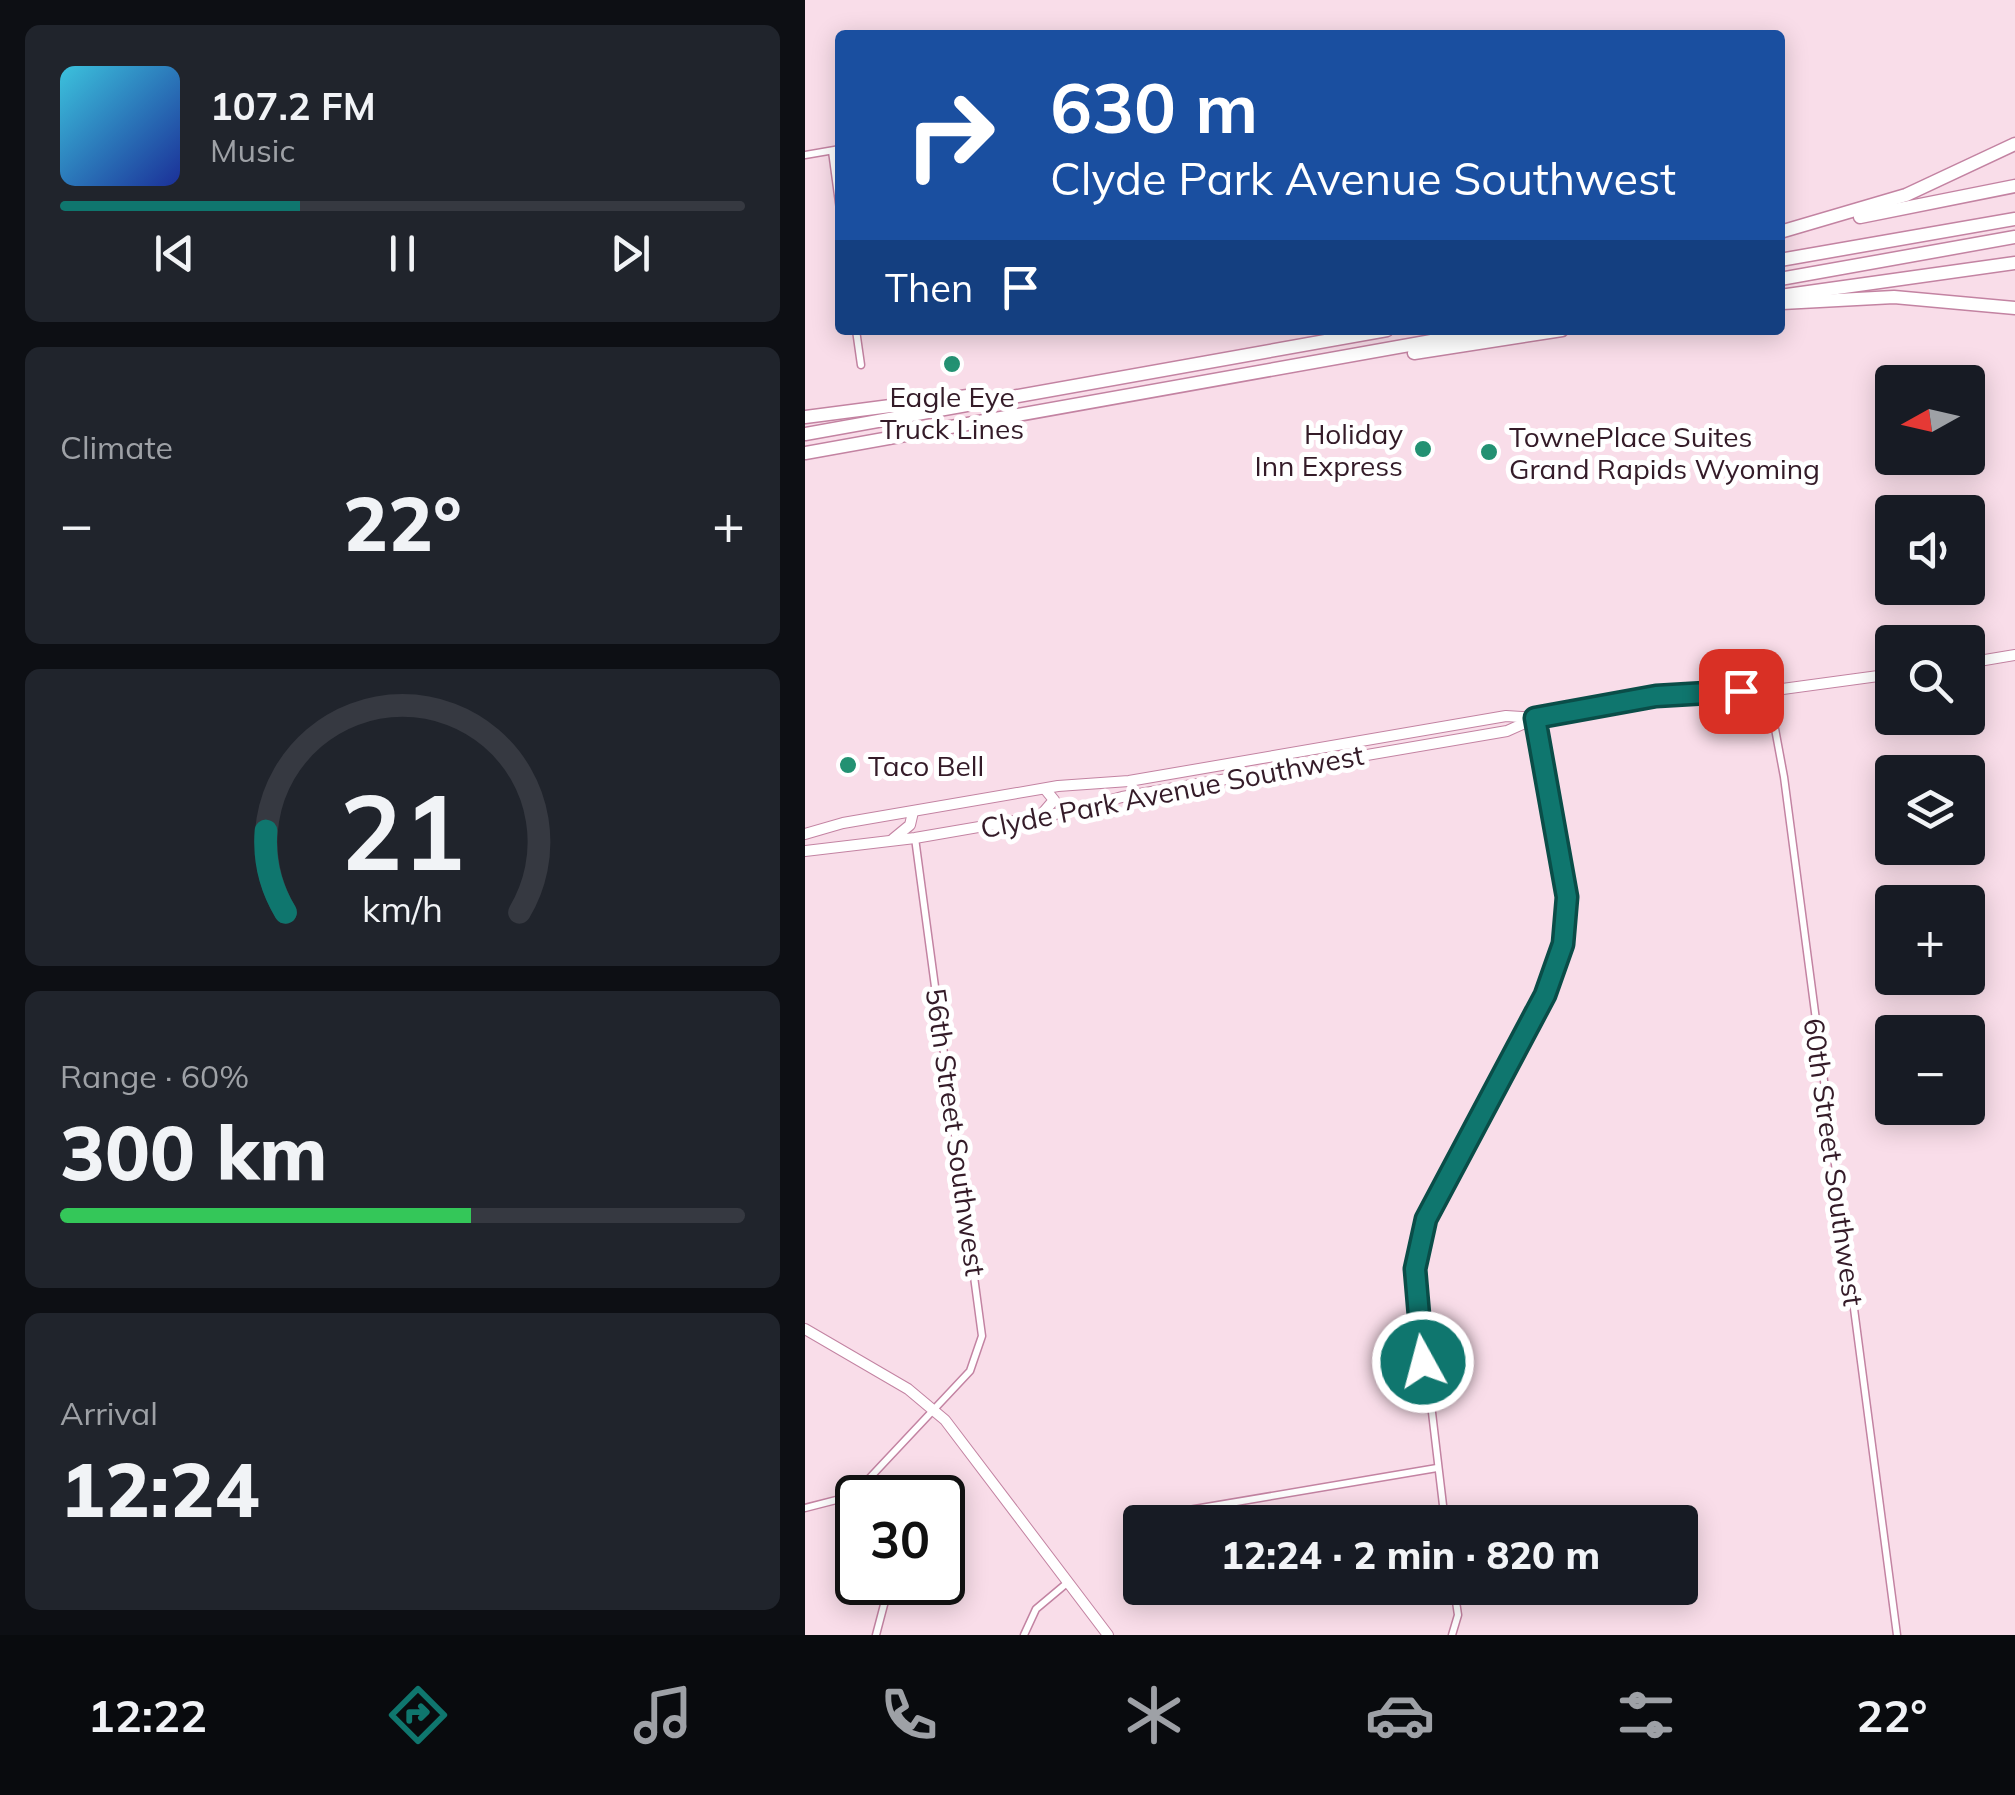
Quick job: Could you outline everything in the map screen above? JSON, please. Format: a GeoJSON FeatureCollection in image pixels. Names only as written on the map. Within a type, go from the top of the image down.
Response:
{"type":"FeatureCollection","features":[{"type":"Feature","properties":{"kind":"highway"},"geometry":{"type":"LineString","coordinates":[[1785,231],[1924,188],[2015,144]]}},
{"type":"Feature","properties":{"kind":"highway"},"geometry":{"type":"LineString","coordinates":[[1785,232],[2015,186]]}},
{"type":"Feature","properties":{"kind":"highway"},"geometry":{"type":"LineString","coordinates":[[1785,259],[2015,218]]}},
{"type":"Feature","properties":{"kind":"highway"},"geometry":{"type":"LineString","coordinates":[[1785,278],[2015,237]]}},
{"type":"Feature","properties":{"kind":"highway"},"geometry":{"type":"LineString","coordinates":[[1785,295],[2015,262]]}},
{"type":"Feature","properties":{"kind":"highway"},"geometry":{"type":"LineString","coordinates":[[1785,304],[1893,297],[2015,308]]}},
{"type":"Feature","properties":{"kind":"highway"},"geometry":{"type":"LineString","coordinates":[[1269,351],[1328,335]]}},
{"type":"Feature","properties":{"kind":"highway"},"geometry":{"type":"LineString","coordinates":[[805,434],[1359,335]]}},
{"type":"Feature","properties":{"kind":"highway"},"geometry":{"type":"LineString","coordinates":[[805,452],[1465,335]]}},
{"type":"Feature","properties":{"kind":"highway"},"geometry":{"type":"LineString","coordinates":[[1179,386],[1287,375],[1531,335]]}},
{"type":"Feature","properties":{"kind":"highway"},"geometry":{"type":"LineString","coordinates":[[805,417],[1087,383]]}},
{"type":"Feature","properties":{"kind":"highway"},"geometry":{"type":"LineString","coordinates":[[805,462],[885,438]]}},
{"type":"Feature","properties":{"kind":"main road"},"geometry":{"type":"LineString","coordinates":[[1985,659],[2015,655]]}},
{"type":"Feature","properties":{"kind":"main road","name":"Clyde Park Avenue Southwest"},"geometry":{"type":"LineString","coordinates":[[805,834],[849,822],[1045,789],[1172,773],[1506,716],[1535,718],[1656,696],[1768,690],[1875,676]]}},
{"type":"Feature","properties":{"kind":"main road","name":"Clyde Park Avenue Southwest"},"geometry":{"type":"LineString","coordinates":[[805,851],[889,842],[1037,817],[1156,791],[1507,731],[1535,718]]}},
{"type":"Feature","properties":{"kind":"main road"},"geometry":{"type":"LineString","coordinates":[[1156,791],[1169,784],[1172,773]]}},
{"type":"Feature","properties":{"kind":"main road"},"geometry":{"type":"LineString","coordinates":[[1037,817],[1053,804],[1053,796],[1045,789]]}},
{"type":"Feature","properties":{"kind":"main road"},"geometry":{"type":"LineString","coordinates":[[889,842],[911,825],[913,812]]}},
{"type":"Feature","properties":{"kind":"main road"},"geometry":{"type":"LineString","coordinates":[[831,850],[827,835],[849,822]]}},
{"type":"Feature","properties":{"kind":"main road"},"geometry":{"type":"LineString","coordinates":[[805,1329],[897,1382],[934,1410],[967,1445],[1108,1635]]}},
{"type":"Feature","properties":{"kind":"street"},"geometry":{"type":"LineString","coordinates":[[805,155],[835,150]]}},
{"type":"Feature","properties":{"kind":"street"},"geometry":{"type":"LineString","coordinates":[[857,335],[861,365]]}},
{"type":"Feature","properties":{"kind":"street","name":"60th Street Southwest"},"geometry":{"type":"LineString","coordinates":[[1768,690],[1784,777],[1897,1635]]}},
{"type":"Feature","properties":{"kind":"street"},"geometry":{"type":"LineString","coordinates":[[1442,1505],[1417,1310],[1418,1245],[1450,1172],[1545,995],[1563,944],[1567,916],[1535,718]]}},
{"type":"Feature","properties":{"kind":"street","name":"56th Street Southwest"},"geometry":{"type":"LineString","coordinates":[[872,1475],[970,1370],[982,1336],[915,838]]}},
{"type":"Feature","properties":{"kind":"street"},"geometry":{"type":"LineString","coordinates":[[1218,1505],[1437,1468]]}},
{"type":"Feature","properties":{"kind":"street"},"geometry":{"type":"LineString","coordinates":[[805,1508],[835,1500]]}},
{"type":"Feature","properties":{"kind":"street"},"geometry":{"type":"LineString","coordinates":[[1025,1635],[1036,1609],[1068,1582]]}},
{"type":"Feature","properties":{"kind":"street"},"geometry":{"type":"LineString","coordinates":[[875,1635],[883,1605]]}},
{"type":"Feature","properties":{"kind":"street"},"geometry":{"type":"LineString","coordinates":[[1452,1635],[1457,1605]]}},
{"type":"Feature","properties":{"kind":"place","name":"Eagle Eye Truck Lines"},"geometry":{"type":"Point","coordinates":[952,364]}},
{"type":"Feature","properties":{"kind":"place","name":"Holiday Inn Express"},"geometry":{"type":"Point","coordinates":[1423,449]}},
{"type":"Feature","properties":{"kind":"place","name":"TownePlace Suites Grand Rapids Wyoming"},"geometry":{"type":"Point","coordinates":[1489,452]}},
{"type":"Feature","properties":{"kind":"place","name":"Taco Bell"},"geometry":{"type":"Point","coordinates":[848,765]}},
{"type":"Feature","properties":{"kind":"route"},"geometry":{"type":"LineString","coordinates":[[1423,1362],[1415,1269],[1426,1219],[1545,995],[1563,944],[1567,897],[1535,718],[1656,696],[1741,691]]}}]}
